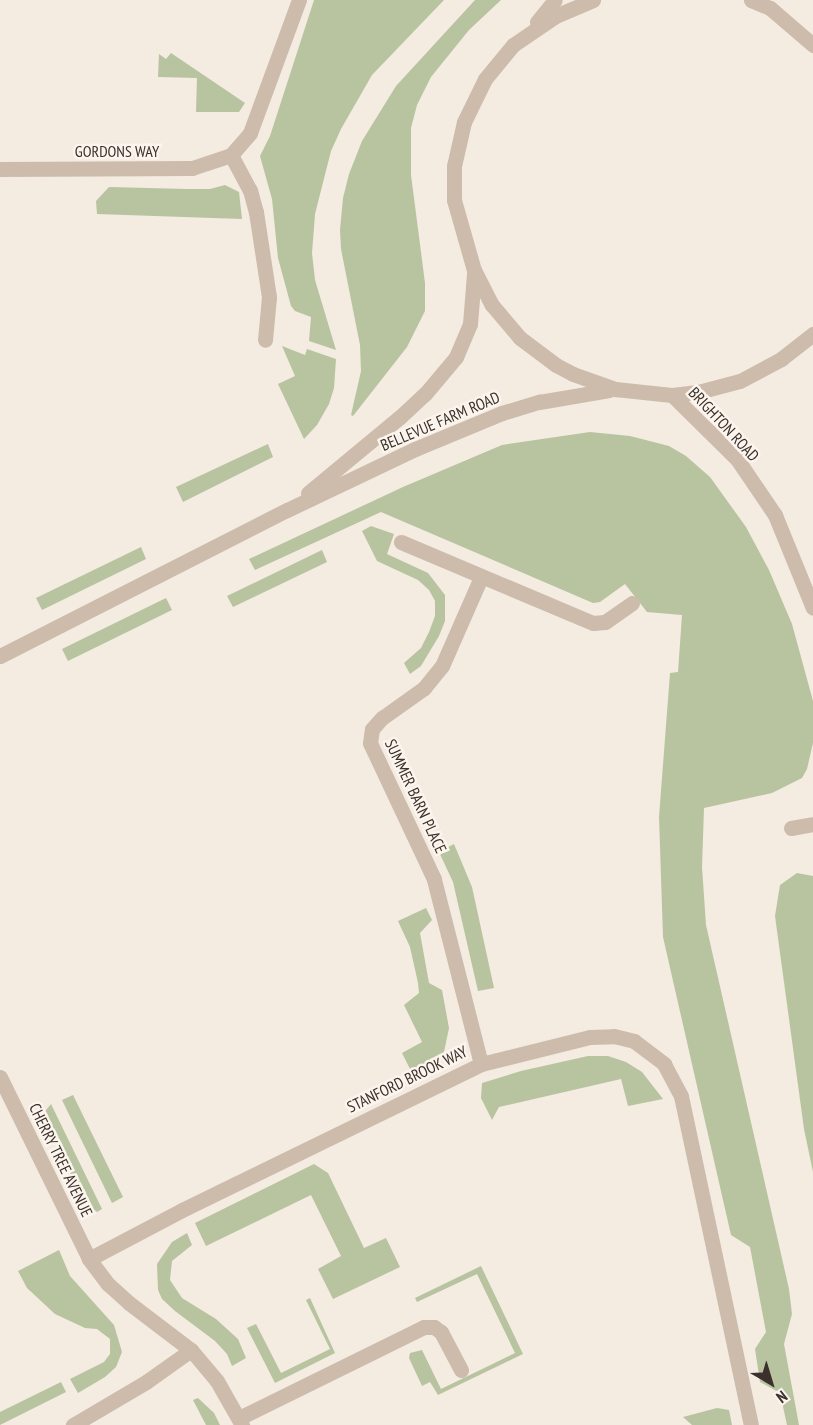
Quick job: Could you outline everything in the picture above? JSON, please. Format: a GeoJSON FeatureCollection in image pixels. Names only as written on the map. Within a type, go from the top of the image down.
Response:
{"type":"FeatureCollection","features":[{"type":"Feature","properties":{"kind":"street"},"geometry":{"type":"LineString","coordinates":[[265,340],[269,297],[256,212],[250,190],[231,155],[250,133],[299,0]]}},
{"type":"Feature","properties":{"kind":"street"},"geometry":{"type":"LineString","coordinates":[[529,32],[555,0]]}},
{"type":"Feature","properties":{"kind":"street"},"geometry":{"type":"LineString","coordinates":[[593,0],[557,15],[513,45],[485,79],[473,100],[457,144],[452,182],[454,200],[474,270],[492,305],[520,338],[556,365],[589,381],[615,389],[672,395],[698,392],[740,381],[781,359],[813,334]]}},
{"type":"Feature","properties":{"kind":"street"},"geometry":{"type":"LineString","coordinates":[[751,0],[806,34],[813,45]]}},
{"type":"Feature","properties":{"kind":"street"},"geometry":{"type":"LineString","coordinates":[[771,0],[780,16]]}},
{"type":"Feature","properties":{"kind":"street","name":"GORDONS WAY"},"geometry":{"type":"LineString","coordinates":[[0,169],[192,168],[231,155]]}},
{"type":"Feature","properties":{"kind":"street","name":"BELLEVUE FARM ROAD"},"geometry":{"type":"LineString","coordinates":[[287,510],[400,417],[443,374],[456,357],[467,333],[473,305],[474,270]]}},
{"type":"Feature","properties":{"kind":"street","name":"BELLEVUE FARM ROAD"},"geometry":{"type":"LineString","coordinates":[[0,656],[287,510],[415,448],[502,413],[550,399],[615,389]]}},
{"type":"Feature","properties":{"kind":"street","name":"BRIGHTON ROAD"},"geometry":{"type":"LineString","coordinates":[[672,395],[736,459],[775,515],[813,608]]}},
{"type":"Feature","properties":{"kind":"street"},"geometry":{"type":"LineString","coordinates":[[401,542],[592,623],[605,622],[632,603]]}},
{"type":"Feature","properties":{"kind":"street","name":"SUMMER BARN PLACE"},"geometry":{"type":"LineString","coordinates":[[481,577],[442,666],[424,688],[372,729],[370,743],[434,879],[481,1064]]}},
{"type":"Feature","properties":{"kind":"street"},"geometry":{"type":"LineString","coordinates":[[791,828],[813,824]]}},
{"type":"Feature","properties":{"kind":"street","name":"STANFORD BROOK WAY"},"geometry":{"type":"LineString","coordinates":[[89,1259],[193,1204],[481,1064],[560,1043],[614,1036],[634,1041],[664,1064],[681,1096],[751,1425]]}},
{"type":"Feature","properties":{"kind":"street","name":"CHERRY TREE AVENUE"},"geometry":{"type":"LineString","coordinates":[[0,1077],[89,1259]]}},
{"type":"Feature","properties":{"kind":"street"},"geometry":{"type":"LineString","coordinates":[[89,1259],[115,1290],[191,1350],[211,1373],[240,1422],[424,1327],[434,1327],[441,1332],[461,1370]]}},
{"type":"Feature","properties":{"kind":"street"},"geometry":{"type":"LineString","coordinates":[[73,1425],[146,1382],[191,1350]]}},
{"type":"Feature","properties":{"kind":"green space"},"geometry":{"type":"Polygon","coordinates":[[[314,0],[444,0],[372,75],[331,151],[315,214],[312,253],[315,280],[336,350],[309,341],[311,317],[295,311],[291,306],[278,258],[272,199],[260,156],[270,136],[314,0]]]}},
{"type":"Feature","properties":{"kind":"green space"},"geometry":{"type":"Polygon","coordinates":[[[475,0],[501,0],[469,30],[431,77],[417,105],[411,128],[411,175],[425,283],[425,311],[407,347],[353,416],[351,415],[361,371],[360,345],[341,249],[340,230],[343,198],[349,174],[362,141],[396,86],[475,0]]]}},
{"type":"Feature","properties":{"kind":"green space"},"geometry":{"type":"Polygon","coordinates":[[[171,53],[245,103],[239,112],[196,112],[197,78],[158,77],[159,54],[166,59],[171,53]]]}},
{"type":"Feature","properties":{"kind":"green space"},"geometry":{"type":"Polygon","coordinates":[[[225,185],[239,192],[242,219],[97,214],[96,201],[109,187],[210,189],[225,185]]]}},
{"type":"Feature","properties":{"kind":"green space"},"geometry":{"type":"Polygon","coordinates":[[[282,346],[305,355],[307,349],[336,359],[334,388],[329,404],[317,425],[304,439],[278,384],[295,376],[282,346]]]}},
{"type":"Feature","properties":{"kind":"green space"},"geometry":{"type":"Polygon","coordinates":[[[590,432],[630,436],[669,446],[686,456],[710,477],[746,527],[769,570],[792,624],[813,701],[813,743],[807,769],[802,778],[772,793],[704,808],[702,867],[706,925],[789,1289],[792,1314],[784,1344],[799,1425],[787,1425],[780,1393],[760,1382],[755,1349],[766,1332],[750,1247],[731,1235],[663,937],[659,817],[670,673],[678,672],[682,615],[647,612],[625,584],[600,602],[593,603],[381,512],[255,570],[249,559],[403,487],[502,445],[590,432]]]}},
{"type":"Feature","properties":{"kind":"green space"},"geometry":{"type":"Polygon","coordinates":[[[268,444],[273,457],[183,502],[176,487],[268,444]]]}},
{"type":"Feature","properties":{"kind":"green space"},"geometry":{"type":"Polygon","coordinates":[[[371,526],[394,534],[387,554],[428,573],[445,595],[445,621],[439,636],[421,666],[410,674],[404,663],[421,648],[429,632],[435,616],[435,601],[429,590],[418,580],[377,561],[362,531],[371,526]]]}},
{"type":"Feature","properties":{"kind":"green space"},"geometry":{"type":"Polygon","coordinates":[[[141,547],[146,559],[42,610],[36,598],[141,547]]]}},
{"type":"Feature","properties":{"kind":"green space"},"geometry":{"type":"Polygon","coordinates":[[[322,550],[327,562],[233,607],[227,596],[322,550]]]}},
{"type":"Feature","properties":{"kind":"green space"},"geometry":{"type":"Polygon","coordinates":[[[166,598],[172,610],[68,661],[62,649],[166,598]]]}},
{"type":"Feature","properties":{"kind":"green space"},"geometry":{"type":"Polygon","coordinates":[[[454,844],[472,887],[494,988],[478,991],[453,882],[439,852],[454,844]]]}},
{"type":"Feature","properties":{"kind":"green space"},"geometry":{"type":"Polygon","coordinates":[[[797,873],[813,876],[813,1172],[804,1129],[775,916],[780,885],[797,873]]]}},
{"type":"Feature","properties":{"kind":"green space"},"geometry":{"type":"Polygon","coordinates":[[[426,908],[432,920],[420,933],[429,983],[442,990],[449,1028],[444,1052],[435,1061],[412,1073],[402,1053],[422,1042],[404,1005],[419,993],[410,947],[398,921],[426,908]]]}},
{"type":"Feature","properties":{"kind":"green space"},"geometry":{"type":"Polygon","coordinates":[[[588,1056],[608,1056],[626,1062],[642,1072],[663,1099],[628,1106],[621,1079],[499,1107],[492,1120],[481,1098],[482,1083],[521,1071],[588,1056]]]}},
{"type":"Feature","properties":{"kind":"green space"},"geometry":{"type":"Polygon","coordinates":[[[73,1095],[123,1197],[112,1203],[62,1100],[73,1095]]]}},
{"type":"Feature","properties":{"kind":"green space"},"geometry":{"type":"Polygon","coordinates":[[[51,1104],[102,1209],[97,1212],[84,1202],[42,1115],[51,1104]]]}},
{"type":"Feature","properties":{"kind":"green space"},"geometry":{"type":"Polygon","coordinates":[[[314,1164],[328,1173],[364,1248],[386,1238],[400,1267],[333,1299],[318,1269],[341,1256],[311,1195],[206,1246],[195,1223],[314,1164]]]}},
{"type":"Feature","properties":{"kind":"green space"},"geometry":{"type":"Polygon","coordinates":[[[187,1233],[192,1245],[172,1261],[170,1280],[182,1298],[216,1319],[238,1339],[246,1358],[232,1366],[227,1354],[215,1341],[175,1311],[162,1299],[158,1290],[157,1264],[172,1242],[187,1233]]]}},
{"type":"Feature","properties":{"kind":"green space"},"geometry":{"type":"Polygon","coordinates":[[[59,1250],[70,1276],[114,1325],[122,1352],[116,1367],[105,1377],[78,1393],[70,1379],[104,1362],[110,1354],[110,1339],[97,1329],[85,1328],[55,1314],[27,1288],[18,1271],[59,1250]]]}},
{"type":"Feature","properties":{"kind":"green space"},"geometry":{"type":"Polygon","coordinates":[[[481,1266],[523,1354],[438,1395],[430,1382],[422,1386],[409,1358],[410,1353],[422,1350],[441,1389],[515,1353],[477,1274],[417,1302],[415,1298],[481,1266]]]}},
{"type":"Feature","properties":{"kind":"green space"},"geometry":{"type":"Polygon","coordinates":[[[310,1298],[335,1353],[275,1383],[247,1328],[256,1324],[281,1373],[330,1349],[306,1300],[310,1298]]]}},
{"type":"Feature","properties":{"kind":"green space"},"geometry":{"type":"Polygon","coordinates":[[[61,1382],[66,1392],[0,1425],[0,1412],[61,1382]]]}},
{"type":"Feature","properties":{"kind":"green space"},"geometry":{"type":"Polygon","coordinates":[[[198,1398],[214,1413],[220,1425],[206,1425],[193,1400],[198,1398]]]}},
{"type":"Feature","properties":{"kind":"green space"},"geometry":{"type":"Polygon","coordinates":[[[717,1408],[729,1410],[732,1425],[692,1425],[683,1417],[717,1408]]]}}]}
